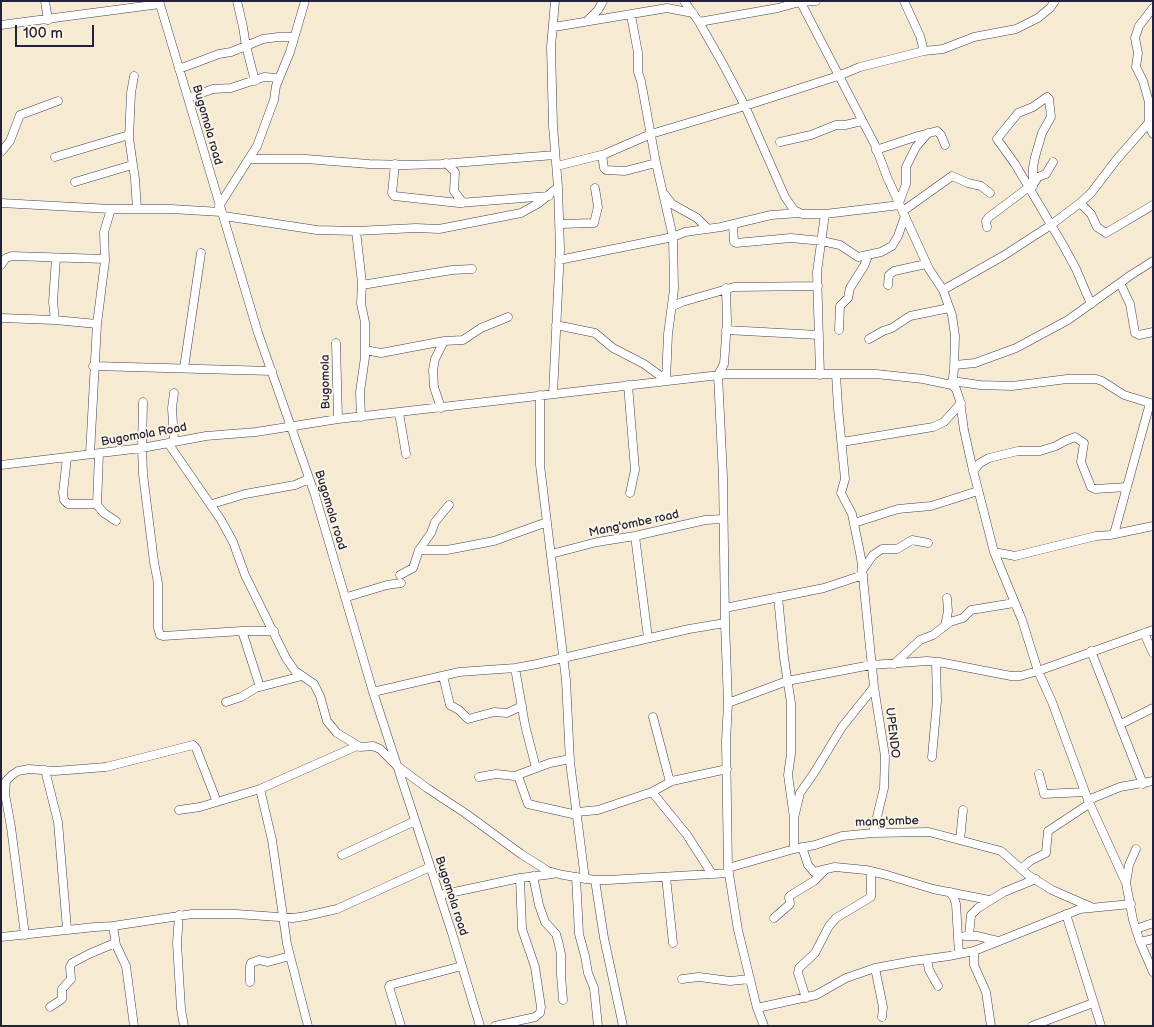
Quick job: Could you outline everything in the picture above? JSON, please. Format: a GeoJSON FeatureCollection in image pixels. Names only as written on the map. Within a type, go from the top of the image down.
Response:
{"type":"FeatureCollection","features":[{"type":"Feature","properties":{"kind":"street"},"geometry":{"type":"LineString","coordinates":[[45,1],[48,20]]}},
{"type":"Feature","properties":{"kind":"street"},"geometry":{"type":"LineString","coordinates":[[237,1],[255,81]]}},
{"type":"Feature","properties":{"kind":"street"},"geometry":{"type":"LineString","coordinates":[[222,211],[257,146],[272,105],[279,78],[290,52],[305,1]]}},
{"type":"Feature","properties":{"kind":"street"},"geometry":{"type":"LineString","coordinates":[[553,394],[560,224],[553,126],[551,47],[555,1]]}},
{"type":"Feature","properties":{"kind":"street"},"geometry":{"type":"LineString","coordinates":[[587,21],[598,10],[603,1]]}},
{"type":"Feature","properties":{"kind":"street"},"geometry":{"type":"LineString","coordinates":[[684,1],[699,22],[745,106],[785,197],[791,207],[799,214]]}},
{"type":"Feature","properties":{"kind":"street"},"geometry":{"type":"LineString","coordinates":[[699,22],[778,8],[800,1],[816,1]]}},
{"type":"Feature","properties":{"kind":"street"},"geometry":{"type":"LineString","coordinates":[[800,1],[876,150],[926,264],[944,290],[955,336],[955,365],[952,383],[961,404],[964,430],[973,471],[994,552],[1085,792],[1126,883],[1136,930],[1153,972]]}},
{"type":"Feature","properties":{"kind":"street"},"geometry":{"type":"LineString","coordinates":[[904,1],[920,36],[924,51]]}},
{"type":"Feature","properties":{"kind":"street"},"geometry":{"type":"LineString","coordinates":[[557,166],[602,155],[651,134],[745,106],[860,67],[924,51],[943,49],[971,37],[1018,28],[1036,19],[1050,8],[1055,1]]}},
{"type":"Feature","properties":{"kind":"street"},"geometry":{"type":"LineString","coordinates":[[1,25],[48,20],[159,3]]}},
{"type":"Feature","properties":{"kind":"street","name":"Bugomola road"},"geometry":{"type":"LineString","coordinates":[[159,3],[258,333],[309,479],[373,692],[440,896],[480,1026]]}},
{"type":"Feature","properties":{"kind":"street"},"geometry":{"type":"LineString","coordinates":[[554,27],[670,8],[693,13]]}},
{"type":"Feature","properties":{"kind":"street"},"geometry":{"type":"LineString","coordinates":[[1153,8],[1140,25],[1135,38],[1138,53],[1136,67],[1143,81],[1149,102],[1153,134]]}},
{"type":"Feature","properties":{"kind":"street"},"geometry":{"type":"LineString","coordinates":[[631,15],[638,52],[638,72],[673,237],[675,276],[673,306],[668,334],[666,380]]}},
{"type":"Feature","properties":{"kind":"street"},"geometry":{"type":"LineString","coordinates":[[179,69],[271,37],[294,37]]}},
{"type":"Feature","properties":{"kind":"street"},"geometry":{"type":"LineString","coordinates":[[134,76],[131,92],[129,135],[137,209]]}},
{"type":"Feature","properties":{"kind":"street"},"geometry":{"type":"LineString","coordinates":[[188,98],[212,89],[230,88],[264,77],[279,78]]}},
{"type":"Feature","properties":{"kind":"street"},"geometry":{"type":"LineString","coordinates":[[1031,188],[1035,157],[1042,133],[1051,117],[1049,99],[1047,97],[1035,106],[1018,113],[997,138],[1031,188],[1076,269],[1091,304]]}},
{"type":"Feature","properties":{"kind":"street"},"geometry":{"type":"LineString","coordinates":[[1,152],[10,141],[20,115],[58,101]]}},
{"type":"Feature","properties":{"kind":"street"},"geometry":{"type":"LineString","coordinates":[[780,142],[811,136],[836,124],[846,125],[862,121]]}},
{"type":"Feature","properties":{"kind":"street"},"geometry":{"type":"LineString","coordinates":[[944,290],[1003,256],[1080,203],[1150,122]]}},
{"type":"Feature","properties":{"kind":"street"},"geometry":{"type":"LineString","coordinates":[[876,150],[928,133],[939,132],[945,145]]}},
{"type":"Feature","properties":{"kind":"street"},"geometry":{"type":"LineString","coordinates":[[733,225],[734,242],[736,244],[791,238],[840,245],[858,257],[881,252],[892,246],[898,236],[906,184],[906,168],[916,147],[928,133]]}},
{"type":"Feature","properties":{"kind":"street"},"geometry":{"type":"LineString","coordinates":[[55,157],[129,135]]}},
{"type":"Feature","properties":{"kind":"street"},"geometry":{"type":"LineString","coordinates":[[249,159],[446,164],[556,155]]}},
{"type":"Feature","properties":{"kind":"street"},"geometry":{"type":"LineString","coordinates":[[602,155],[606,170],[625,171],[656,163]]}},
{"type":"Feature","properties":{"kind":"street"},"geometry":{"type":"LineString","coordinates":[[987,227],[986,221],[989,217],[1031,188],[1037,178],[1046,174],[1053,162]]}},
{"type":"Feature","properties":{"kind":"street"},"geometry":{"type":"LineString","coordinates":[[395,164],[393,196],[463,203],[549,196]]}},
{"type":"Feature","properties":{"kind":"street"},"geometry":{"type":"LineString","coordinates":[[446,164],[455,172],[454,191],[463,203]]}},
{"type":"Feature","properties":{"kind":"street"},"geometry":{"type":"LineString","coordinates":[[76,182],[132,165]]}},
{"type":"Feature","properties":{"kind":"street"},"geometry":{"type":"LineString","coordinates":[[559,260],[673,237],[685,232],[733,225],[771,215],[902,209],[952,176],[981,186],[990,193]]}},
{"type":"Feature","properties":{"kind":"street"},"geometry":{"type":"LineString","coordinates":[[1,203],[111,209],[222,211],[311,229],[356,231],[444,228],[521,213],[549,196],[558,187]]}},
{"type":"Feature","properties":{"kind":"street"},"geometry":{"type":"LineString","coordinates":[[560,224],[594,223],[598,207],[595,188]]}},
{"type":"Feature","properties":{"kind":"street"},"geometry":{"type":"LineString","coordinates":[[662,191],[672,204],[697,218],[708,229]]}},
{"type":"Feature","properties":{"kind":"street"},"geometry":{"type":"LineString","coordinates":[[1080,203],[1091,214],[1097,227],[1105,233],[1153,206]]}},
{"type":"Feature","properties":{"kind":"street"},"geometry":{"type":"LineString","coordinates":[[90,454],[93,366],[106,259],[104,232],[111,209]]}},
{"type":"Feature","properties":{"kind":"street"},"geometry":{"type":"LineString","coordinates":[[820,375],[817,263],[825,214]]}},
{"type":"Feature","properties":{"kind":"street"},"geometry":{"type":"LineString","coordinates":[[356,231],[362,285],[361,304],[365,322],[364,374],[360,392],[361,417]]}},
{"type":"Feature","properties":{"kind":"street"},"geometry":{"type":"LineString","coordinates":[[184,368],[201,253]]}},
{"type":"Feature","properties":{"kind":"street"},"geometry":{"type":"LineString","coordinates":[[1,264],[9,256],[106,259]]}},
{"type":"Feature","properties":{"kind":"street"},"geometry":{"type":"LineString","coordinates":[[839,330],[840,306],[848,298],[850,288],[868,256]]}},
{"type":"Feature","properties":{"kind":"street"},"geometry":{"type":"LineString","coordinates":[[55,320],[53,302],[56,258]]}},
{"type":"Feature","properties":{"kind":"street"},"geometry":{"type":"LineString","coordinates":[[955,365],[975,363],[1011,350],[1068,320],[1153,261]]}},
{"type":"Feature","properties":{"kind":"street"},"geometry":{"type":"LineString","coordinates":[[888,285],[891,272],[926,264]]}},
{"type":"Feature","properties":{"kind":"street"},"geometry":{"type":"LineString","coordinates":[[362,285],[472,269]]}},
{"type":"Feature","properties":{"kind":"street"},"geometry":{"type":"LineString","coordinates":[[1120,283],[1130,304],[1135,333],[1139,335],[1153,332]]}},
{"type":"Feature","properties":{"kind":"street"},"geometry":{"type":"LineString","coordinates":[[673,306],[726,288],[746,286],[818,286]]}},
{"type":"Feature","properties":{"kind":"street"},"geometry":{"type":"LineString","coordinates":[[726,288],[724,364],[718,375],[723,477],[724,608],[728,702],[729,870],[738,930],[764,1026]]}},
{"type":"Feature","properties":{"kind":"street"},"geometry":{"type":"LineString","coordinates":[[868,339],[892,328],[910,316],[949,308]]}},
{"type":"Feature","properties":{"kind":"street"},"geometry":{"type":"LineString","coordinates":[[365,350],[384,352],[444,341],[466,340],[481,328],[508,317]]}},
{"type":"Feature","properties":{"kind":"street"},"geometry":{"type":"LineString","coordinates":[[1,318],[97,324]]}},
{"type":"Feature","properties":{"kind":"street"},"geometry":{"type":"LineString","coordinates":[[556,325],[595,333],[613,348],[644,364],[666,380]]}},
{"type":"Feature","properties":{"kind":"street"},"geometry":{"type":"LineString","coordinates":[[726,330],[819,336]]}},
{"type":"Feature","properties":{"kind":"street"},"geometry":{"type":"LineString","coordinates":[[441,408],[434,387],[433,370],[435,359],[444,341]]}},
{"type":"Feature","properties":{"kind":"street","name":"Bugomola"},"geometry":{"type":"LineString","coordinates":[[336,343],[338,419]]}},
{"type":"Feature","properties":{"kind":"street"},"geometry":{"type":"LineString","coordinates":[[93,366],[272,371]]}},
{"type":"Feature","properties":{"kind":"street","name":"UPENDO"},"geometry":{"type":"LineString","coordinates":[[836,374],[845,479],[841,493],[854,523],[863,573],[874,687],[885,756],[884,788],[873,833]]}},
{"type":"Feature","properties":{"kind":"street","name":"Bugomola Road"},"geometry":{"type":"LineString","coordinates":[[1,465],[99,454],[206,436],[290,427],[338,419],[718,375],[883,375],[952,383],[1012,386],[1067,379],[1096,379],[1124,395],[1152,404]]}},
{"type":"Feature","properties":{"kind":"street"},"geometry":{"type":"LineString","coordinates":[[628,385],[635,470],[630,493]]}},
{"type":"Feature","properties":{"kind":"street"},"geometry":{"type":"LineString","coordinates":[[174,393],[171,442],[228,532],[245,575],[288,662],[295,671],[314,684],[329,724],[337,733],[357,746]]}},
{"type":"Feature","properties":{"kind":"street"},"geometry":{"type":"LineString","coordinates":[[540,395],[539,452],[568,706],[570,759],[585,879]]}},
{"type":"Feature","properties":{"kind":"street"},"geometry":{"type":"LineString","coordinates":[[143,402],[142,448],[146,503],[158,583],[158,628],[160,635],[274,631]]}},
{"type":"Feature","properties":{"kind":"street"},"geometry":{"type":"LineString","coordinates":[[842,442],[933,427],[944,422],[961,404]]}},
{"type":"Feature","properties":{"kind":"street"},"geometry":{"type":"LineString","coordinates":[[1114,534],[1152,404]]}},
{"type":"Feature","properties":{"kind":"street"},"geometry":{"type":"LineString","coordinates":[[399,413],[406,454]]}},
{"type":"Feature","properties":{"kind":"street"},"geometry":{"type":"LineString","coordinates":[[973,471],[988,458],[1018,451],[1040,451],[1075,437],[1084,443],[1081,462],[1091,487],[1095,489],[1127,487]]}},
{"type":"Feature","properties":{"kind":"street"},"geometry":{"type":"LineString","coordinates":[[99,454],[97,504],[104,513],[116,521]]}},
{"type":"Feature","properties":{"kind":"street"},"geometry":{"type":"LineString","coordinates":[[67,457],[64,500],[68,504],[97,504]]}},
{"type":"Feature","properties":{"kind":"street"},"geometry":{"type":"LineString","coordinates":[[212,504],[245,494],[295,485],[309,479]]}},
{"type":"Feature","properties":{"kind":"street"},"geometry":{"type":"LineString","coordinates":[[854,523],[898,509],[931,506],[978,491]]}},
{"type":"Feature","properties":{"kind":"street"},"geometry":{"type":"LineString","coordinates":[[346,598],[387,585],[400,579],[413,568],[435,522],[448,505]]}},
{"type":"Feature","properties":{"kind":"street","name":"Mang'ombe road"},"geometry":{"type":"LineString","coordinates":[[551,554],[596,542],[635,536],[706,520],[723,519]]}},
{"type":"Feature","properties":{"kind":"street"},"geometry":{"type":"LineString","coordinates":[[420,550],[447,550],[478,544],[507,537],[547,522]]}},
{"type":"Feature","properties":{"kind":"street"},"geometry":{"type":"LineString","coordinates":[[994,552],[1015,556],[1054,545],[1153,526]]}},
{"type":"Feature","properties":{"kind":"street"},"geometry":{"type":"LineString","coordinates":[[635,536],[648,638]]}},
{"type":"Feature","properties":{"kind":"street"},"geometry":{"type":"LineString","coordinates":[[724,608],[824,588],[863,573],[873,555],[882,549],[897,549],[912,540],[928,543]]}},
{"type":"Feature","properties":{"kind":"street"},"geometry":{"type":"LineString","coordinates":[[778,597],[787,681],[791,699],[791,754],[788,779],[798,848],[808,865],[813,871],[817,872],[835,867],[870,871],[989,900]]}},
{"type":"Feature","properties":{"kind":"street"},"geometry":{"type":"LineString","coordinates":[[945,626],[948,611],[946,598]]}},
{"type":"Feature","properties":{"kind":"street"},"geometry":{"type":"LineString","coordinates":[[894,664],[920,640],[933,635],[950,622],[964,617],[973,609],[1014,603]]}},
{"type":"Feature","properties":{"kind":"street"},"geometry":{"type":"LineString","coordinates":[[373,692],[459,672],[515,668],[689,629],[725,623]]}},
{"type":"Feature","properties":{"kind":"street"},"geometry":{"type":"LineString","coordinates":[[728,702],[787,681],[872,665],[952,663],[1011,676],[1020,676],[1153,630]]}},
{"type":"Feature","properties":{"kind":"street"},"geometry":{"type":"LineString","coordinates":[[242,631],[260,687]]}},
{"type":"Feature","properties":{"kind":"street"},"geometry":{"type":"LineString","coordinates":[[1144,632],[1153,653]]}},
{"type":"Feature","properties":{"kind":"street"},"geometry":{"type":"LineString","coordinates":[[1091,652],[1121,724],[1143,784]]}},
{"type":"Feature","properties":{"kind":"street"},"geometry":{"type":"LineString","coordinates":[[932,757],[937,701],[936,662]]}},
{"type":"Feature","properties":{"kind":"street"},"geometry":{"type":"LineString","coordinates":[[515,668],[524,725],[536,768]]}},
{"type":"Feature","properties":{"kind":"street"},"geometry":{"type":"LineString","coordinates":[[226,702],[260,687],[302,676]]}},
{"type":"Feature","properties":{"kind":"street"},"geometry":{"type":"LineString","coordinates":[[443,676],[450,705],[459,710],[468,719],[494,712],[507,713],[522,706]]}},
{"type":"Feature","properties":{"kind":"street"},"geometry":{"type":"LineString","coordinates":[[794,818],[800,793],[842,727],[874,687]]}},
{"type":"Feature","properties":{"kind":"street"},"geometry":{"type":"LineString","coordinates":[[1121,724],[1153,708]]}},
{"type":"Feature","properties":{"kind":"street"},"geometry":{"type":"LineString","coordinates":[[653,717],[670,782]]}},
{"type":"Feature","properties":{"kind":"street"},"geometry":{"type":"LineString","coordinates":[[25,934],[11,827],[3,794],[6,781],[12,775],[18,771],[86,770],[106,767],[193,745],[196,748],[218,802]]}},
{"type":"Feature","properties":{"kind":"street"},"geometry":{"type":"LineString","coordinates":[[179,810],[192,809],[260,789],[357,746],[377,747],[396,765],[521,854],[548,871],[556,873]]}},
{"type":"Feature","properties":{"kind":"street"},"geometry":{"type":"LineString","coordinates":[[479,777],[496,774],[518,776],[550,762],[570,759]]}},
{"type":"Feature","properties":{"kind":"street"},"geometry":{"type":"LineString","coordinates":[[518,776],[528,804],[577,813],[598,810],[652,792],[670,782],[727,769]]}},
{"type":"Feature","properties":{"kind":"street"},"geometry":{"type":"LineString","coordinates":[[45,770],[58,822],[67,929]]}},
{"type":"Feature","properties":{"kind":"street"},"geometry":{"type":"LineString","coordinates":[[1039,774],[1044,794],[1085,792]]}},
{"type":"Feature","properties":{"kind":"street"},"geometry":{"type":"LineString","coordinates":[[1020,869],[1030,861],[1046,853],[1048,831],[1089,802],[1120,787],[1153,781]]}},
{"type":"Feature","properties":{"kind":"street"},"geometry":{"type":"LineString","coordinates":[[260,789],[272,840],[290,956],[308,1026]]}},
{"type":"Feature","properties":{"kind":"street"},"geometry":{"type":"LineString","coordinates":[[652,792],[687,835],[712,874]]}},
{"type":"Feature","properties":{"kind":"street"},"geometry":{"type":"LineString","coordinates":[[960,840],[963,810]]}},
{"type":"Feature","properties":{"kind":"street"},"geometry":{"type":"LineString","coordinates":[[342,855],[415,821]]}},
{"type":"Feature","properties":{"kind":"street","name":"mang'ombe"},"geometry":{"type":"LineString","coordinates":[[556,873],[595,880],[712,874],[842,836],[919,832],[1001,851],[1020,869],[1052,890],[1091,907]]}},
{"type":"Feature","properties":{"kind":"street"},"geometry":{"type":"LineString","coordinates":[[1126,883],[1129,866],[1136,849]]}},
{"type":"Feature","properties":{"kind":"street"},"geometry":{"type":"LineString","coordinates":[[1,937],[67,929],[113,926],[179,915],[209,913],[283,918],[306,916],[337,909],[430,868]]}},
{"type":"Feature","properties":{"kind":"street"},"geometry":{"type":"LineString","coordinates":[[774,918],[790,904],[789,898],[791,894],[814,881],[825,869]]}},
{"type":"Feature","properties":{"kind":"street"},"geometry":{"type":"LineString","coordinates":[[806,998],[798,973],[799,968],[815,953],[829,926],[836,918],[871,897],[870,871]]}},
{"type":"Feature","properties":{"kind":"street"},"geometry":{"type":"LineString","coordinates":[[440,896],[520,878],[556,873]]}},
{"type":"Feature","properties":{"kind":"street"},"geometry":{"type":"LineString","coordinates":[[533,876],[539,905],[545,922],[555,932],[558,942],[561,954],[564,1000]]}},
{"type":"Feature","properties":{"kind":"street"},"geometry":{"type":"LineString","coordinates":[[576,877],[579,934],[588,973],[594,988],[598,1026]]}},
{"type":"Feature","properties":{"kind":"street"},"geometry":{"type":"LineString","coordinates":[[666,877],[673,942]]}},
{"type":"Feature","properties":{"kind":"street"},"geometry":{"type":"LineString","coordinates":[[494,1026],[535,1017],[539,1015],[541,1007],[535,967],[522,929],[520,878]]}},
{"type":"Feature","properties":{"kind":"street"},"geometry":{"type":"LineString","coordinates":[[595,880],[604,938],[623,1026]]}},
{"type":"Feature","properties":{"kind":"street"},"geometry":{"type":"LineString","coordinates":[[969,936],[971,915],[989,900],[1022,884],[1036,880]]}},
{"type":"Feature","properties":{"kind":"street"},"geometry":{"type":"LineString","coordinates":[[950,892],[956,904],[959,954]]}},
{"type":"Feature","properties":{"kind":"street"},"geometry":{"type":"LineString","coordinates":[[758,1008],[806,998],[823,992],[846,978],[875,968],[974,950],[1066,914],[1091,907],[1131,904]]}},
{"type":"Feature","properties":{"kind":"street"},"geometry":{"type":"LineString","coordinates":[[1066,914],[1101,1026]]}},
{"type":"Feature","properties":{"kind":"street"},"geometry":{"type":"LineString","coordinates":[[179,915],[177,943],[180,1009],[184,1026]]}},
{"type":"Feature","properties":{"kind":"street"},"geometry":{"type":"LineString","coordinates":[[1136,930],[1153,923]]}},
{"type":"Feature","properties":{"kind":"street"},"geometry":{"type":"LineString","coordinates":[[113,926],[115,943],[126,966],[134,1026]]}},
{"type":"Feature","properties":{"kind":"street"},"geometry":{"type":"LineString","coordinates":[[958,938],[969,936],[999,941]]}},
{"type":"Feature","properties":{"kind":"street"},"geometry":{"type":"LineString","coordinates":[[1140,942],[1153,939]]}},
{"type":"Feature","properties":{"kind":"street"},"geometry":{"type":"LineString","coordinates":[[50,1008],[62,999],[62,989],[71,979],[70,966],[72,963],[115,943]]}},
{"type":"Feature","properties":{"kind":"street"},"geometry":{"type":"LineString","coordinates":[[974,950],[974,965],[986,992],[991,1026]]}},
{"type":"Feature","properties":{"kind":"street"},"geometry":{"type":"LineString","coordinates":[[250,982],[250,966],[252,963],[259,960],[268,962],[290,956]]}},
{"type":"Feature","properties":{"kind":"street"},"geometry":{"type":"LineString","coordinates":[[927,959],[929,970],[938,986]]}},
{"type":"Feature","properties":{"kind":"street"},"geometry":{"type":"LineString","coordinates":[[401,1026],[390,985],[462,966]]}},
{"type":"Feature","properties":{"kind":"street"},"geometry":{"type":"LineString","coordinates":[[875,968],[883,1007],[882,1017]]}},
{"type":"Feature","properties":{"kind":"street"},"geometry":{"type":"LineString","coordinates":[[682,979],[700,977],[730,981],[750,979]]}},
{"type":"Feature","properties":{"kind":"street"},"geometry":{"type":"LineString","coordinates":[[1032,1026],[1093,1003]]}}]}
